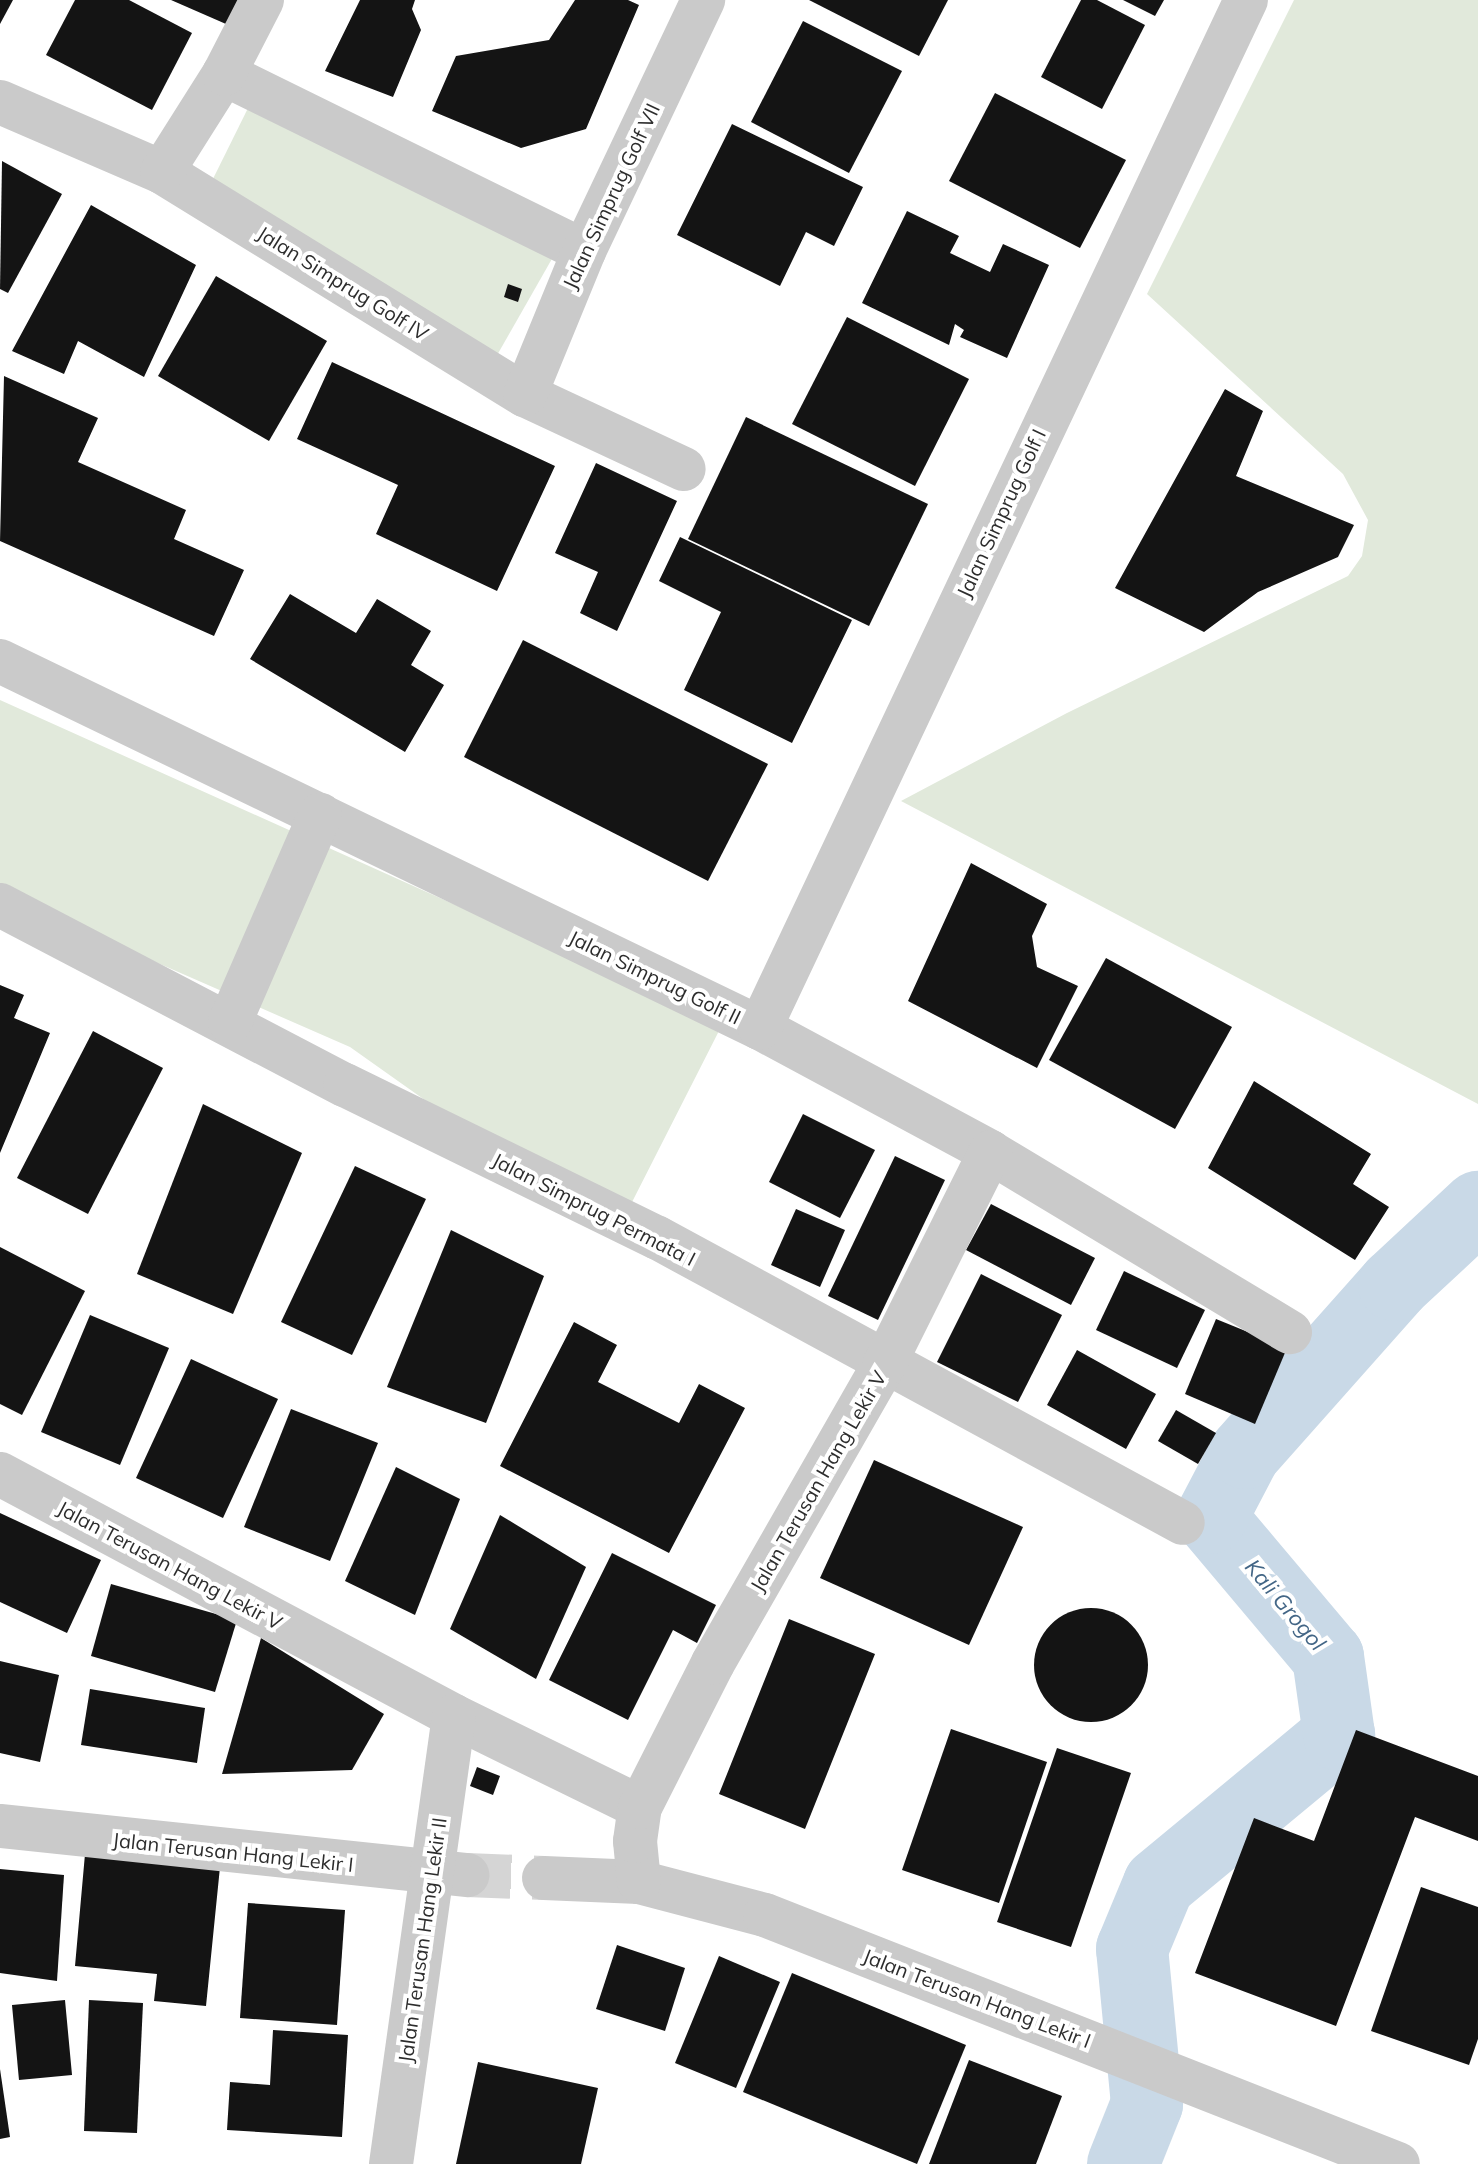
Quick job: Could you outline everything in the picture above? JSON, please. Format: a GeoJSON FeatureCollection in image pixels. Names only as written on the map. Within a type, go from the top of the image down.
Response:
{"type":"FeatureCollection","features":[{"type":"Feature","properties":{"kind":"street"},"geometry":{"type":"LineString","coordinates":[[162,172],[224,74],[262,0]]}},
{"type":"Feature","properties":{"kind":"street","name":"Jalan Simprug Golf VII"},"geometry":{"type":"LineString","coordinates":[[525,395],[584,251],[703,0]]}},
{"type":"Feature","properties":{"kind":"street","name":"Jalan Simprug Golf I"},"geometry":{"type":"LineString","coordinates":[[760,1028],[1246,0]]}},
{"type":"Feature","properties":{"kind":"street"},"geometry":{"type":"LineString","coordinates":[[224,74],[584,251]]}},
{"type":"Feature","properties":{"kind":"street","name":"Jalan Simprug Golf IV"},"geometry":{"type":"LineString","coordinates":[[0,102],[162,172],[525,395],[684,469]]}},
{"type":"Feature","properties":{"kind":"street","name":"Jalan Simprug Golf II"},"geometry":{"type":"LineString","coordinates":[[0,661],[760,1028],[990,1152],[1290,1332]]}},
{"type":"Feature","properties":{"kind":"street"},"geometry":{"type":"LineString","coordinates":[[230,1022],[320,815]]}},
{"type":"Feature","properties":{"kind":"street","name":"Jalan Simprug Permata I"},"geometry":{"type":"LineString","coordinates":[[0,905],[230,1022],[345,1085],[658,1238],[884,1365],[1183,1523]]}},
{"type":"Feature","properties":{"kind":"street","name":"Jalan Terusan Hang Lekir V"},"geometry":{"type":"LineString","coordinates":[[639,1882],[635,1841],[640,1807],[713,1663],[884,1365],[990,1152]]}},
{"type":"Feature","properties":{"kind":"street","name":"Jalan Terusan Hang Lekir V"},"geometry":{"type":"LineString","coordinates":[[0,1474],[454,1716],[640,1807]]}},
{"type":"Feature","properties":{"kind":"street","name":"Jalan Terusan Hang Lekir II"},"geometry":{"type":"LineString","coordinates":[[391,2164],[449,1874],[454,1716]]}},
{"type":"Feature","properties":{"kind":"street","name":"Jalan Terusan Hang Lekir I"},"geometry":{"type":"LineString","coordinates":[[0,1826],[449,1874]]}},
{"type":"Feature","properties":{"kind":"street","name":"Jalan Terusan Hang Lekir I"},"geometry":{"type":"LineString","coordinates":[[544,1878],[639,1882],[765,1915],[1165,2070],[1397,2164]]}},
{"type":"Feature","properties":{"kind":"shaded area"},"geometry":{"type":"Polygon","coordinates":[[[1294,0],[1478,0],[1478,1104],[901,801],[1067,713],[1348,576],[1362,556],[1368,520],[1343,474],[1147,294],[1294,0]]]}},
{"type":"Feature","properties":{"kind":"shaded area"},"geometry":{"type":"Polygon","coordinates":[[[254,96],[557,250],[496,357],[205,195],[254,96]]]}},
{"type":"Feature","properties":{"kind":"shaded area"},"geometry":{"type":"Polygon","coordinates":[[[0,700],[722,1025],[629,1208],[453,1120],[350,1047],[0,894],[0,700]]]}},
{"type":"Feature","properties":{"kind":"building"},"geometry":{"type":"Polygon","coordinates":[[[0,0],[13,0],[0,24],[0,0]]]}},
{"type":"Feature","properties":{"kind":"building"},"geometry":{"type":"Polygon","coordinates":[[[75,0],[129,0],[192,33],[152,110],[46,55],[75,0]]]}},
{"type":"Feature","properties":{"kind":"building"},"geometry":{"type":"Polygon","coordinates":[[[171,0],[256,0],[242,31],[171,0]]]}},
{"type":"Feature","properties":{"kind":"building"},"geometry":{"type":"Polygon","coordinates":[[[360,0],[415,0],[412,9],[421,30],[393,97],[325,71],[360,0]]]}},
{"type":"Feature","properties":{"kind":"building"},"geometry":{"type":"Polygon","coordinates":[[[575,0],[628,0],[639,5],[586,129],[521,148],[432,111],[456,56],[549,40],[575,0]]]}},
{"type":"Feature","properties":{"kind":"building"},"geometry":{"type":"Polygon","coordinates":[[[809,0],[948,0],[919,56],[809,0]]]}},
{"type":"Feature","properties":{"kind":"building"},"geometry":{"type":"Polygon","coordinates":[[[1081,0],[1097,0],[1145,25],[1102,109],[1041,77],[1081,0]]]}},
{"type":"Feature","properties":{"kind":"building"},"geometry":{"type":"Polygon","coordinates":[[[1123,0],[1164,0],[1155,16],[1123,0]]]}},
{"type":"Feature","properties":{"kind":"building"},"geometry":{"type":"Polygon","coordinates":[[[803,21],[902,71],[849,173],[751,122],[803,21]]]}},
{"type":"Feature","properties":{"kind":"building"},"geometry":{"type":"Polygon","coordinates":[[[995,93],[1126,160],[1080,248],[949,181],[995,93]]]}},
{"type":"Feature","properties":{"kind":"building"},"geometry":{"type":"Polygon","coordinates":[[[732,124],[863,187],[834,246],[806,232],[780,286],[677,235],[732,124]]]}},
{"type":"Feature","properties":{"kind":"building"},"geometry":{"type":"Polygon","coordinates":[[[2,161],[62,194],[8,293],[0,289],[2,161]]]}},
{"type":"Feature","properties":{"kind":"building"},"geometry":{"type":"Polygon","coordinates":[[[91,205],[196,265],[144,377],[78,341],[64,374],[12,351],[91,205]]]}},
{"type":"Feature","properties":{"kind":"building"},"geometry":{"type":"Polygon","coordinates":[[[907,211],[959,236],[950,253],[990,272],[1003,244],[1049,265],[1007,358],[960,337],[964,330],[955,324],[949,345],[862,303],[907,211]]]}},
{"type":"Feature","properties":{"kind":"building"},"geometry":{"type":"Polygon","coordinates":[[[216,276],[327,341],[269,441],[158,376],[216,276]]]}},
{"type":"Feature","properties":{"kind":"building"},"geometry":{"type":"Polygon","coordinates":[[[508,284],[522,289],[518,302],[504,297],[508,284]]]}},
{"type":"Feature","properties":{"kind":"building"},"geometry":{"type":"Polygon","coordinates":[[[847,317],[969,379],[915,486],[792,424],[847,317]]]}},
{"type":"Feature","properties":{"kind":"building"},"geometry":{"type":"Polygon","coordinates":[[[332,362],[555,466],[497,591],[376,534],[398,485],[297,439],[332,362]]]}},
{"type":"Feature","properties":{"kind":"building"},"geometry":{"type":"Polygon","coordinates":[[[4,376],[98,418],[78,462],[186,510],[174,539],[244,570],[214,636],[0,541],[4,376]]]}},
{"type":"Feature","properties":{"kind":"building"},"geometry":{"type":"Polygon","coordinates":[[[1225,389],[1263,411],[1236,476],[1354,525],[1338,557],[1258,592],[1204,632],[1115,588],[1225,389]]]}},
{"type":"Feature","properties":{"kind":"building"},"geometry":{"type":"Polygon","coordinates":[[[746,417],[928,504],[869,626],[688,539],[746,417]]]}},
{"type":"Feature","properties":{"kind":"building"},"geometry":{"type":"Polygon","coordinates":[[[596,463],[677,501],[617,631],[580,613],[598,572],[555,553],[596,463]]]}},
{"type":"Feature","properties":{"kind":"building"},"geometry":{"type":"Polygon","coordinates":[[[680,537],[852,620],[792,743],[684,690],[721,612],[659,581],[680,537]]]}},
{"type":"Feature","properties":{"kind":"building"},"geometry":{"type":"Polygon","coordinates":[[[290,594],[356,633],[377,599],[431,631],[411,665],[444,685],[405,752],[250,659],[290,594]]]}},
{"type":"Feature","properties":{"kind":"building"},"geometry":{"type":"Polygon","coordinates":[[[523,640],[768,764],[708,881],[464,757],[523,640]]]}},
{"type":"Feature","properties":{"kind":"building"},"geometry":{"type":"Polygon","coordinates":[[[971,863],[1047,904],[1032,936],[1037,967],[1078,986],[1037,1068],[908,1001],[971,863]]]}},
{"type":"Feature","properties":{"kind":"building"},"geometry":{"type":"Polygon","coordinates":[[[1106,958],[1232,1027],[1175,1129],[1049,1060],[1106,958]]]}},
{"type":"Feature","properties":{"kind":"building"},"geometry":{"type":"Polygon","coordinates":[[[0,985],[24,995],[14,1018],[50,1033],[0,1153],[0,985]]]}},
{"type":"Feature","properties":{"kind":"building"},"geometry":{"type":"Polygon","coordinates":[[[93,1031],[163,1068],[88,1214],[17,1178],[93,1031]]]}},
{"type":"Feature","properties":{"kind":"building"},"geometry":{"type":"Polygon","coordinates":[[[1254,1081],[1371,1154],[1353,1184],[1389,1207],[1355,1260],[1208,1168],[1254,1081]]]}},
{"type":"Feature","properties":{"kind":"building"},"geometry":{"type":"Polygon","coordinates":[[[203,1104],[302,1153],[233,1314],[137,1274],[203,1104]]]}},
{"type":"Feature","properties":{"kind":"building"},"geometry":{"type":"Polygon","coordinates":[[[803,1114],[875,1150],[840,1218],[769,1182],[803,1114]]]}},
{"type":"Feature","properties":{"kind":"building"},"geometry":{"type":"Polygon","coordinates":[[[895,1156],[945,1180],[878,1320],[828,1296],[895,1156]]]}},
{"type":"Feature","properties":{"kind":"building"},"geometry":{"type":"Polygon","coordinates":[[[355,1166],[426,1199],[352,1355],[281,1322],[355,1166]]]}},
{"type":"Feature","properties":{"kind":"building"},"geometry":{"type":"Polygon","coordinates":[[[991,1204],[1095,1258],[1071,1305],[966,1250],[991,1204]]]}},
{"type":"Feature","properties":{"kind":"building"},"geometry":{"type":"Polygon","coordinates":[[[796,1209],[845,1230],[820,1287],[771,1265],[796,1209]]]}},
{"type":"Feature","properties":{"kind":"building"},"geometry":{"type":"Polygon","coordinates":[[[451,1230],[544,1276],[486,1423],[387,1387],[451,1230]]]}},
{"type":"Feature","properties":{"kind":"building"},"geometry":{"type":"Polygon","coordinates":[[[0,1247],[85,1291],[22,1415],[0,1404],[0,1247]]]}},
{"type":"Feature","properties":{"kind":"building"},"geometry":{"type":"Polygon","coordinates":[[[1124,1271],[1205,1310],[1177,1368],[1096,1330],[1124,1271]]]}},
{"type":"Feature","properties":{"kind":"building"},"geometry":{"type":"Polygon","coordinates":[[[981,1274],[1062,1315],[1018,1402],[937,1362],[981,1274]]]}},
{"type":"Feature","properties":{"kind":"building"},"geometry":{"type":"Polygon","coordinates":[[[90,1315],[169,1348],[120,1465],[41,1432],[90,1315]]]}},
{"type":"Feature","properties":{"kind":"building"},"geometry":{"type":"Polygon","coordinates":[[[1216,1319],[1287,1348],[1255,1424],[1185,1394],[1216,1319]]]}},
{"type":"Feature","properties":{"kind":"building"},"geometry":{"type":"Polygon","coordinates":[[[574,1322],[617,1345],[598,1382],[679,1423],[699,1384],[745,1408],[669,1553],[500,1466],[574,1322]]]}},
{"type":"Feature","properties":{"kind":"building"},"geometry":{"type":"Polygon","coordinates":[[[1077,1350],[1156,1394],[1126,1449],[1047,1405],[1077,1350]]]}},
{"type":"Feature","properties":{"kind":"building"},"geometry":{"type":"Polygon","coordinates":[[[191,1359],[278,1399],[223,1518],[136,1478],[191,1359]]]}},
{"type":"Feature","properties":{"kind":"building"},"geometry":{"type":"Polygon","coordinates":[[[291,1409],[378,1443],[330,1561],[244,1527],[291,1409]]]}},
{"type":"Feature","properties":{"kind":"building"},"geometry":{"type":"Polygon","coordinates":[[[1176,1410],[1216,1433],[1198,1464],[1158,1441],[1176,1410]]]}},
{"type":"Feature","properties":{"kind":"building"},"geometry":{"type":"Polygon","coordinates":[[[874,1460],[1023,1527],[969,1645],[820,1578],[874,1460]]]}},
{"type":"Feature","properties":{"kind":"building"},"geometry":{"type":"Polygon","coordinates":[[[396,1467],[460,1499],[415,1615],[345,1581],[396,1467]]]}},
{"type":"Feature","properties":{"kind":"building"},"geometry":{"type":"Polygon","coordinates":[[[0,1513],[101,1560],[67,1633],[0,1602],[0,1513]]]}},
{"type":"Feature","properties":{"kind":"building"},"geometry":{"type":"Polygon","coordinates":[[[500,1515],[586,1567],[536,1679],[450,1629],[500,1515]]]}},
{"type":"Feature","properties":{"kind":"building"},"geometry":{"type":"Polygon","coordinates":[[[612,1553],[716,1605],[697,1643],[673,1630],[628,1720],[549,1680],[612,1553]]]}},
{"type":"Feature","properties":{"kind":"building"},"geometry":{"type":"Polygon","coordinates":[[[111,1584],[237,1620],[215,1692],[91,1656],[111,1584]]]}},
{"type":"Feature","properties":{"kind":"building"},"geometry":{"type":"Polygon","coordinates":[[[1091,1608],[1113,1613],[1131,1625],[1143,1643],[1148,1665],[1143,1687],[1131,1705],[1113,1717],[1091,1722],[1069,1717],[1051,1705],[1039,1687],[1034,1665],[1039,1643],[1051,1625],[1069,1613],[1091,1608]]]}},
{"type":"Feature","properties":{"kind":"building"},"geometry":{"type":"Polygon","coordinates":[[[789,1619],[875,1654],[805,1829],[719,1794],[789,1619]]]}},
{"type":"Feature","properties":{"kind":"building"},"geometry":{"type":"Polygon","coordinates":[[[261,1638],[384,1714],[352,1770],[222,1774],[261,1638]]]}},
{"type":"Feature","properties":{"kind":"building"},"geometry":{"type":"Polygon","coordinates":[[[0,1661],[59,1675],[40,1762],[0,1753],[0,1661]]]}},
{"type":"Feature","properties":{"kind":"building"},"geometry":{"type":"Polygon","coordinates":[[[90,1689],[205,1708],[197,1763],[81,1745],[90,1689]]]}},
{"type":"Feature","properties":{"kind":"building"},"geometry":{"type":"Polygon","coordinates":[[[951,1729],[1047,1762],[999,1903],[902,1870],[951,1729]]]}},
{"type":"Feature","properties":{"kind":"building"},"geometry":{"type":"Polygon","coordinates":[[[1356,1730],[1478,1776],[1478,1841],[1415,1817],[1336,2026],[1195,1973],[1254,1818],[1314,1841],[1356,1730]]]}},
{"type":"Feature","properties":{"kind":"building"},"geometry":{"type":"Polygon","coordinates":[[[1057,1748],[1131,1773],[1071,1947],[997,1922],[1057,1748]]]}},
{"type":"Feature","properties":{"kind":"building"},"geometry":{"type":"Polygon","coordinates":[[[477,1767],[500,1776],[493,1795],[470,1786],[477,1767]]]}},
{"type":"Feature","properties":{"kind":"building"},"geometry":{"type":"Polygon","coordinates":[[[85,1854],[220,1867],[206,2006],[154,2001],[157,1974],[75,1966],[85,1854]]]}},
{"type":"Feature","properties":{"kind":"building"},"geometry":{"type":"Polygon","coordinates":[[[0,1869],[64,1875],[57,1981],[0,1973],[0,1869]]]}},
{"type":"Feature","properties":{"kind":"building"},"geometry":{"type":"Polygon","coordinates":[[[1421,1887],[1478,1907],[1478,2039],[1469,2065],[1371,2031],[1421,1887]]]}},
{"type":"Feature","properties":{"kind":"building"},"geometry":{"type":"Polygon","coordinates":[[[248,1903],[345,1910],[337,2025],[240,2018],[248,1903]]]}},
{"type":"Feature","properties":{"kind":"building"},"geometry":{"type":"Polygon","coordinates":[[[617,1945],[685,1968],[665,2031],[596,2009],[617,1945]]]}},
{"type":"Feature","properties":{"kind":"building"},"geometry":{"type":"Polygon","coordinates":[[[719,1956],[780,1982],[736,2088],[675,2063],[719,1956]]]}},
{"type":"Feature","properties":{"kind":"building"},"geometry":{"type":"Polygon","coordinates":[[[792,1973],[966,2045],[917,2164],[743,2092],[792,1973]]]}},
{"type":"Feature","properties":{"kind":"building"},"geometry":{"type":"Polygon","coordinates":[[[65,2000],[72,2075],[19,2080],[12,2005],[65,2000]]]}},
{"type":"Feature","properties":{"kind":"building"},"geometry":{"type":"Polygon","coordinates":[[[89,2000],[143,2003],[137,2133],[84,2131],[89,2000]]]}},
{"type":"Feature","properties":{"kind":"building"},"geometry":{"type":"Polygon","coordinates":[[[273,2030],[348,2035],[342,2137],[227,2130],[230,2082],[270,2085],[273,2030]]]}},
{"type":"Feature","properties":{"kind":"building"},"geometry":{"type":"Polygon","coordinates":[[[969,2060],[1062,2096],[1036,2164],[929,2164],[969,2060]]]}},
{"type":"Feature","properties":{"kind":"building"},"geometry":{"type":"Polygon","coordinates":[[[478,2062],[598,2088],[581,2164],[456,2164],[478,2062]]]}},
{"type":"Feature","properties":{"kind":"building"},"geometry":{"type":"Polygon","coordinates":[[[0,2069],[10,2137],[0,2139],[0,2069]]]}},
{"type":"Feature","properties":{"kind":"waterway","name":"Kali Grogol"},"geometry":{"type":"LineString","coordinates":[[1123,2164],[1147,2104],[1132,1949],[1159,1884],[1339,1735],[1328,1657],[1211,1518],[1245,1453],[1394,1285],[1478,1207]]}},
{"type":"Feature","properties":{"kind":"tunnel"},"geometry":{"type":"LineString","coordinates":[[467,1875],[544,1878]]}}]}
